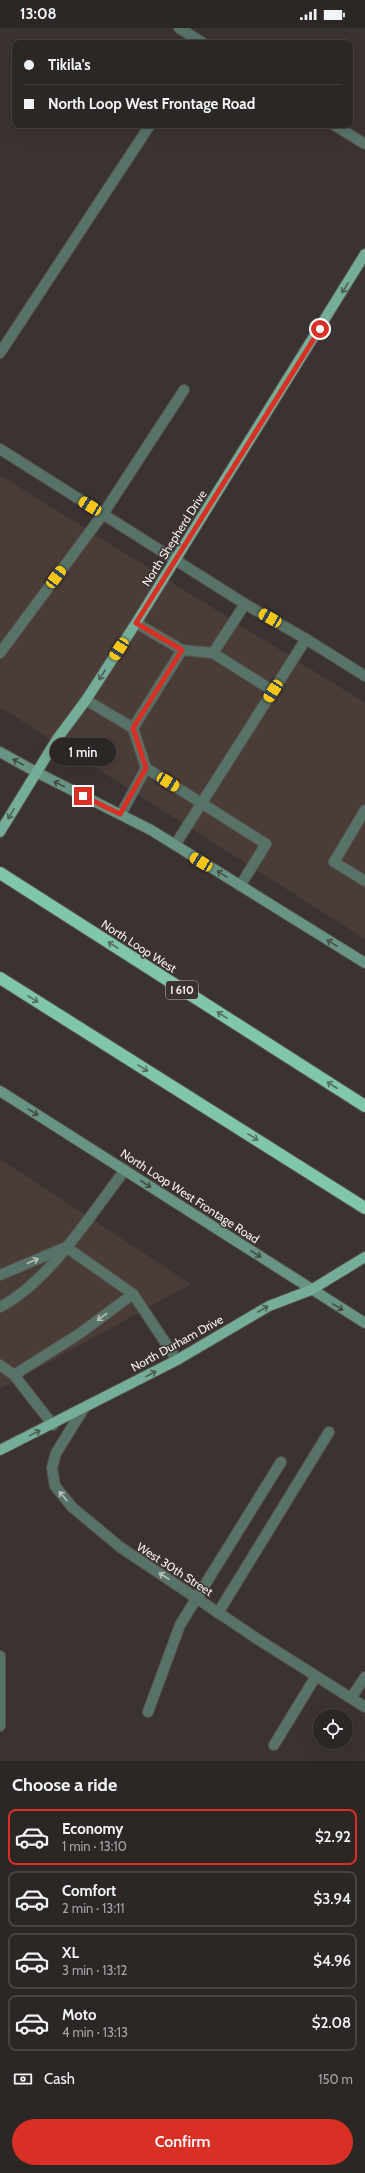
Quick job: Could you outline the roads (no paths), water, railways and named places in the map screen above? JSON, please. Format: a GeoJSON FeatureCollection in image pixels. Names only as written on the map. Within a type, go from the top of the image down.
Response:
{"type":"FeatureCollection","features":[{"type":"Feature","properties":{"kind":"highway","name":"North Loop West"},"geometry":{"type":"LineString","coordinates":[[0,873],[365,1106]]}},
{"type":"Feature","properties":{"kind":"highway"},"geometry":{"type":"LineString","coordinates":[[0,978],[365,1208]]}},
{"type":"Feature","properties":{"kind":"main road","name":"North Shepherd Drive"},"geometry":{"type":"LineString","coordinates":[[0,832],[36,772],[86,700],[136,623],[365,254]]}},
{"type":"Feature","properties":{"kind":"main road"},"geometry":{"type":"LineString","coordinates":[[0,752],[36,772],[120,814],[175,845],[365,964]]}},
{"type":"Feature","properties":{"kind":"main road","name":"North Loop West Frontage Road"},"geometry":{"type":"LineString","coordinates":[[0,1092],[365,1323]]}},
{"type":"Feature","properties":{"kind":"main road","name":"North Durham Drive"},"geometry":{"type":"LineString","coordinates":[[0,1450],[53,1425],[177,1360],[269,1306],[311,1290],[365,1257]]}},
{"type":"Feature","properties":{"kind":"street"},"geometry":{"type":"LineString","coordinates":[[179,28],[198,40]]}},
{"type":"Feature","properties":{"kind":"street"},"geometry":{"type":"LineString","coordinates":[[0,353],[148,128]]}},
{"type":"Feature","properties":{"kind":"street"},"geometry":{"type":"LineString","coordinates":[[339,128],[365,144]]}},
{"type":"Feature","properties":{"kind":"street"},"geometry":{"type":"LineString","coordinates":[[0,653],[103,514],[184,390]]}},
{"type":"Feature","properties":{"kind":"street"},"geometry":{"type":"LineString","coordinates":[[0,449],[245,604],[306,639],[365,676]]}},
{"type":"Feature","properties":{"kind":"street"},"geometry":{"type":"LineString","coordinates":[[213,653],[245,604]]}},
{"type":"Feature","properties":{"kind":"street"},"geometry":{"type":"LineString","coordinates":[[136,623],[182,650],[213,653],[273,691]]}},
{"type":"Feature","properties":{"kind":"street"},"geometry":{"type":"LineString","coordinates":[[175,845],[306,639]]}},
{"type":"Feature","properties":{"kind":"street"},"geometry":{"type":"LineString","coordinates":[[133,728],[182,650]]}},
{"type":"Feature","properties":{"kind":"street"},"geometry":{"type":"LineString","coordinates":[[86,700],[133,728],[146,768],[266,844],[240,886]]}},
{"type":"Feature","properties":{"kind":"street"},"geometry":{"type":"LineString","coordinates":[[120,814],[146,768]]}},
{"type":"Feature","properties":{"kind":"street"},"geometry":{"type":"LineString","coordinates":[[365,810],[334,862],[365,881]]}},
{"type":"Feature","properties":{"kind":"street"},"geometry":{"type":"LineString","coordinates":[[0,1307],[14,1300],[41,1277],[125,1170]]}},
{"type":"Feature","properties":{"kind":"street"},"geometry":{"type":"LineString","coordinates":[[0,1275],[66,1247]]}},
{"type":"Feature","properties":{"kind":"street"},"geometry":{"type":"LineString","coordinates":[[66,1247],[133,1294],[177,1360]]}},
{"type":"Feature","properties":{"kind":"street"},"geometry":{"type":"LineString","coordinates":[[14,1375],[79,1334],[133,1294]]}},
{"type":"Feature","properties":{"kind":"street"},"geometry":{"type":"LineString","coordinates":[[0,1365],[14,1375],[53,1425]]}},
{"type":"Feature","properties":{"kind":"street","name":"West 30th Street"},"geometry":{"type":"LineString","coordinates":[[84,1408],[56,1452],[52,1468],[54,1486],[72,1506],[120,1548],[365,1707]]}},
{"type":"Feature","properties":{"kind":"street"},"geometry":{"type":"LineString","coordinates":[[218,1612],[328,1432]]}},
{"type":"Feature","properties":{"kind":"street"},"geometry":{"type":"LineString","coordinates":[[148,1712],[180,1625],[281,1462]]}},
{"type":"Feature","properties":{"kind":"street"},"geometry":{"type":"LineString","coordinates":[[0,1656],[0,1726]]}},
{"type":"Feature","properties":{"kind":"street"},"geometry":{"type":"LineString","coordinates":[[274,1745],[316,1676]]}},
{"type":"Feature","properties":{"kind":"street"},"geometry":{"type":"LineString","coordinates":[[351,1698],[365,1677]]}}]}
